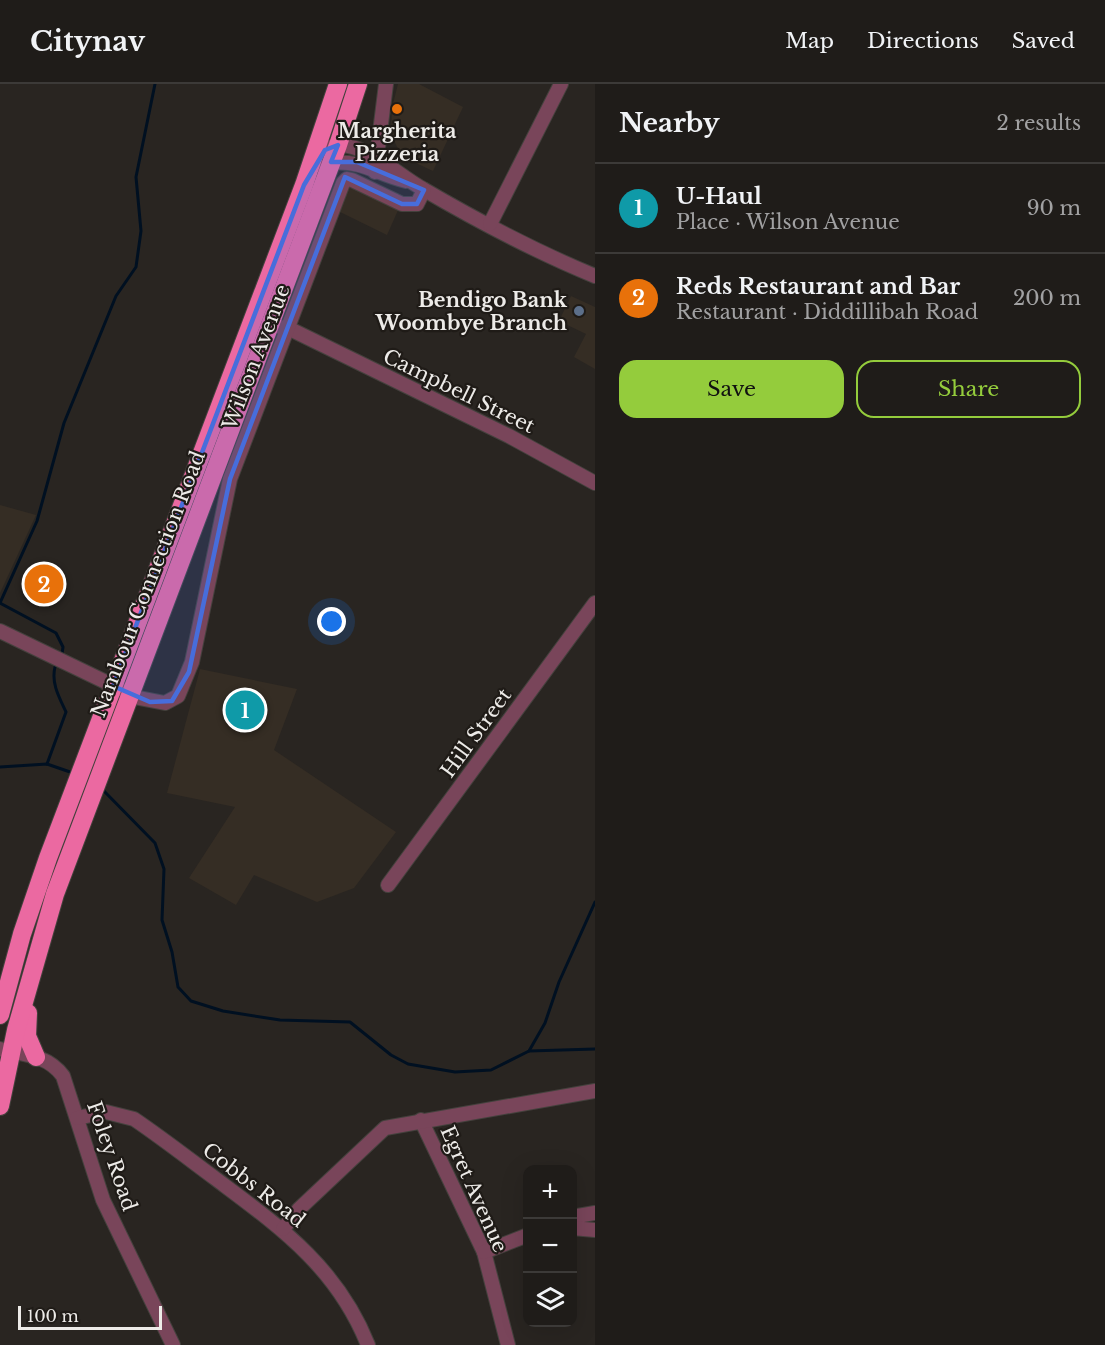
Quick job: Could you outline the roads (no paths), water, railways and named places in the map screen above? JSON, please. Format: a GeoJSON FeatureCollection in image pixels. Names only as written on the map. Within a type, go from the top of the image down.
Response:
{"type":"FeatureCollection","features":[{"type":"Feature","properties":{"kind":"highway","name":"Nambour Connection Road"},"geometry":{"type":"LineString","coordinates":[[0,1015],[22,934],[71,797],[304,185],[338,84]]}},
{"type":"Feature","properties":{"kind":"highway","name":"Nambour Connection Road"},"geometry":{"type":"LineString","coordinates":[[0,1106],[5,1080],[5,1050],[55,894],[130,695],[279,326],[358,84]]}},
{"type":"Feature","properties":{"kind":"highway"},"geometry":{"type":"LineString","coordinates":[[5,1080],[39,1058],[27,1036],[26,1019],[32,994],[35,958]]}},
{"type":"Feature","properties":{"kind":"street"},"geometry":{"type":"LineString","coordinates":[[376,165],[386,84]]}},
{"type":"Feature","properties":{"kind":"street"},"geometry":{"type":"LineString","coordinates":[[490,224],[561,84]]}},
{"type":"Feature","properties":{"kind":"street"},"geometry":{"type":"LineString","coordinates":[[304,185],[325,150],[338,145],[349,146],[376,165],[595,276]]}},
{"type":"Feature","properties":{"kind":"street"},"geometry":{"type":"LineString","coordinates":[[331,163],[357,162],[376,165]]}},
{"type":"Feature","properties":{"kind":"street","name":"Wilson Avenue"},"geometry":{"type":"LineString","coordinates":[[0,632],[130,695],[150,702],[165,703],[178,696],[192,662],[224,499],[279,326],[347,179],[402,204],[417,204],[424,190]]}},
{"type":"Feature","properties":{"kind":"street","name":"Campbell Street"},"geometry":{"type":"LineString","coordinates":[[279,326],[509,436],[595,483]]}},
{"type":"Feature","properties":{"kind":"street","name":"Hill Street"},"geometry":{"type":"LineString","coordinates":[[388,885],[595,603]]}},
{"type":"Feature","properties":{"kind":"street","name":"Foley Road"},"geometry":{"type":"LineString","coordinates":[[5,1050],[39,1058],[53,1065],[63,1076],[103,1200],[173,1345]]}},
{"type":"Feature","properties":{"kind":"street"},"geometry":{"type":"LineString","coordinates":[[283,1229],[299,1209],[385,1128],[595,1091]]}},
{"type":"Feature","properties":{"kind":"street","name":"Cobbs Road"},"geometry":{"type":"LineString","coordinates":[[77,1118],[106,1112],[134,1119],[283,1229],[330,1277],[353,1312],[368,1345]]}},
{"type":"Feature","properties":{"kind":"street","name":"Egret Avenue"},"geometry":{"type":"LineString","coordinates":[[421,1120],[484,1252],[508,1345]]}},
{"type":"Feature","properties":{"kind":"street"},"geometry":{"type":"LineString","coordinates":[[577,1215],[595,1213]]}},
{"type":"Feature","properties":{"kind":"street"},"geometry":{"type":"LineString","coordinates":[[577,1228],[595,1230]]}},
{"type":"Feature","properties":{"kind":"street"},"geometry":{"type":"LineString","coordinates":[[484,1252],[523,1237]]}},
{"type":"Feature","properties":{"kind":"waterway"},"geometry":{"type":"LineString","coordinates":[[62,654],[63,647],[56,633],[0,603],[37,521],[64,423],[116,296],[136,267],[141,231],[136,177],[155,84]]}},
{"type":"Feature","properties":{"kind":"waterway"},"geometry":{"type":"LineString","coordinates":[[47,764],[66,712],[55,684],[55,667]]}},
{"type":"Feature","properties":{"kind":"waterway"},"geometry":{"type":"LineString","coordinates":[[0,767],[47,764],[73,773]]}},
{"type":"Feature","properties":{"kind":"waterway"},"geometry":{"type":"LineString","coordinates":[[102,789],[155,843],[164,869],[162,920],[172,952],[178,987],[191,1001],[223,1011],[280,1020],[350,1022],[391,1055],[408,1064],[455,1072],[491,1070],[529,1051],[545,1023],[559,982],[595,902]]}},
{"type":"Feature","properties":{"kind":"waterway"},"geometry":{"type":"LineString","coordinates":[[529,1051],[595,1049]]}},
{"type":"Feature","properties":{"kind":"place","name":"Margherita Pizzeria"},"geometry":{"type":"Point","coordinates":[397,109]}},
{"type":"Feature","properties":{"kind":"place","name":"Bendigo Bank Woombye Branch"},"geometry":{"type":"Point","coordinates":[579,311]}},
{"type":"Feature","properties":{"kind":"place","name":"Reds Restaurant and Bar"},"geometry":{"type":"Point","coordinates":[44,584]}},
{"type":"Feature","properties":{"kind":"place","name":"U-Haul"},"geometry":{"type":"Point","coordinates":[245,710]}}]}
